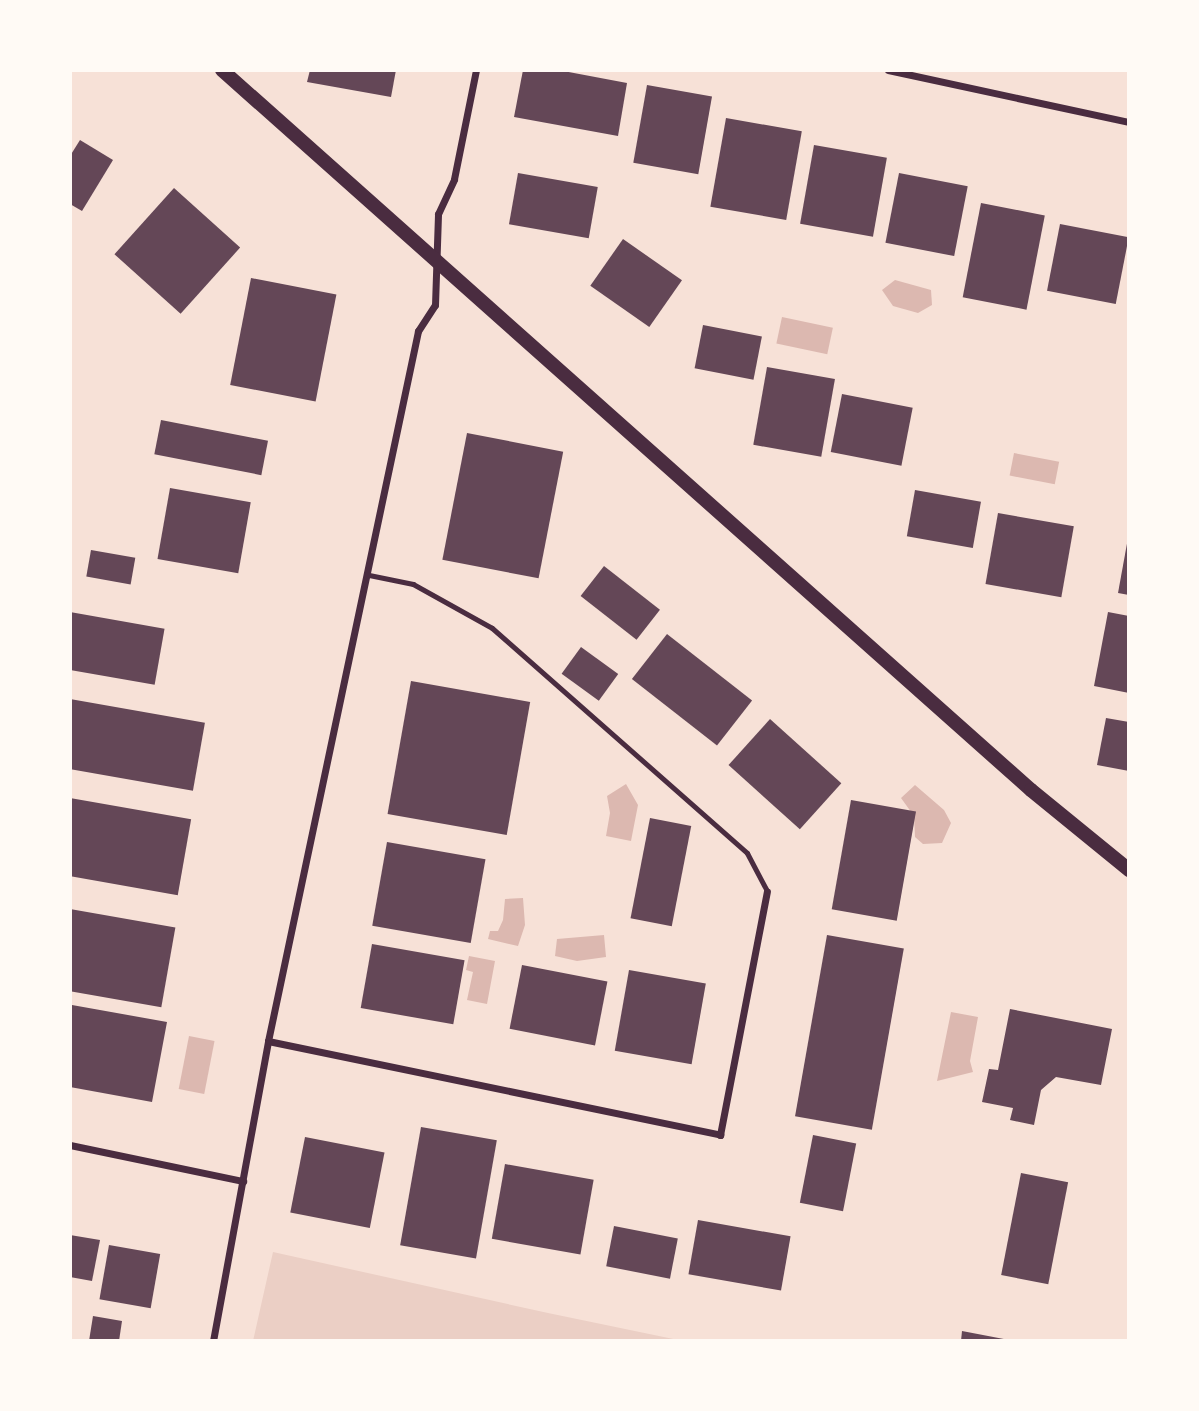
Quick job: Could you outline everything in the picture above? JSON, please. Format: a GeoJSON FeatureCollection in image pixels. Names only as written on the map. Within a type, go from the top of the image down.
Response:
{"type":"FeatureCollection","features":[{"type":"Feature","properties":{"kind":"main road"},"geometry":{"type":"LineString","coordinates":[[222,70],[1031,790],[1129,870]]}},
{"type":"Feature","properties":{"kind":"street"},"geometry":{"type":"LineString","coordinates":[[213,1341],[268,1041],[369,575],[418,331],[435,304],[438,214],[454,178],[476,70]]}},
{"type":"Feature","properties":{"kind":"street"},"geometry":{"type":"LineString","coordinates":[[888,70],[1129,122]]}},
{"type":"Feature","properties":{"kind":"street"},"geometry":{"type":"LineString","coordinates":[[268,1041],[720,1135],[767,891]]}},
{"type":"Feature","properties":{"kind":"street"},"geometry":{"type":"LineString","coordinates":[[70,1145],[243,1181]]}},
{"type":"Feature","properties":{"kind":"lane"},"geometry":{"type":"LineString","coordinates":[[369,575],[413,584],[492,628],[747,853],[767,891]]}},
{"type":"Feature","properties":{"kind":"shaded area"},"geometry":{"type":"Polygon","coordinates":[[[895,280],[931,290],[932,305],[918,313],[893,306],[882,290],[895,280]]]}},
{"type":"Feature","properties":{"kind":"shaded area"},"geometry":{"type":"Polygon","coordinates":[[[782,317],[833,328],[827,354],[776,343],[782,317]]]}},
{"type":"Feature","properties":{"kind":"shaded area"},"geometry":{"type":"Polygon","coordinates":[[[1014,453],[1059,462],[1055,484],[1010,476],[1014,453]]]}},
{"type":"Feature","properties":{"kind":"shaded area"},"geometry":{"type":"Polygon","coordinates":[[[626,784],[638,805],[631,841],[606,836],[610,813],[607,796],[626,784]]]}},
{"type":"Feature","properties":{"kind":"shaded area"},"geometry":{"type":"Polygon","coordinates":[[[915,785],[944,810],[951,823],[942,843],[923,844],[915,837],[914,816],[901,798],[915,785]]]}},
{"type":"Feature","properties":{"kind":"shaded area"},"geometry":{"type":"Polygon","coordinates":[[[523,898],[525,925],[518,946],[488,939],[490,931],[498,931],[503,920],[505,899],[523,898]]]}},
{"type":"Feature","properties":{"kind":"shaded area"},"geometry":{"type":"Polygon","coordinates":[[[604,935],[606,957],[577,961],[555,956],[557,939],[604,935]]]}},
{"type":"Feature","properties":{"kind":"shaded area"},"geometry":{"type":"Polygon","coordinates":[[[469,956],[495,961],[487,1004],[467,1000],[473,972],[466,970],[469,956]]]}},
{"type":"Feature","properties":{"kind":"shaded area"},"geometry":{"type":"Polygon","coordinates":[[[951,1012],[978,1017],[970,1061],[973,1072],[937,1081],[951,1012]]]}},
{"type":"Feature","properties":{"kind":"shaded area"},"geometry":{"type":"Polygon","coordinates":[[[189,1036],[215,1041],[204,1094],[179,1089],[189,1036]]]}},
{"type":"Feature","properties":{"kind":"shaded area"},"geometry":{"type":"Polygon","coordinates":[[[273,1252],[548,1313],[683,1341],[253,1341],[273,1252]]]}},
{"type":"Feature","properties":{"kind":"building"},"geometry":{"type":"Polygon","coordinates":[[[310,70],[396,70],[391,97],[307,82],[310,70]]]}},
{"type":"Feature","properties":{"kind":"building"},"geometry":{"type":"Polygon","coordinates":[[[523,70],[558,70],[627,83],[618,136],[514,117],[523,70]]]}},
{"type":"Feature","properties":{"kind":"building"},"geometry":{"type":"Polygon","coordinates":[[[647,85],[712,96],[698,174],[633,163],[647,85]]]}},
{"type":"Feature","properties":{"kind":"building"},"geometry":{"type":"Polygon","coordinates":[[[726,118],[802,131],[786,220],[710,207],[726,118]]]}},
{"type":"Feature","properties":{"kind":"building"},"geometry":{"type":"Polygon","coordinates":[[[80,140],[113,160],[82,211],[70,204],[70,156],[80,140]]]}},
{"type":"Feature","properties":{"kind":"building"},"geometry":{"type":"Polygon","coordinates":[[[814,145],[887,158],[873,237],[800,224],[814,145]]]}},
{"type":"Feature","properties":{"kind":"building"},"geometry":{"type":"Polygon","coordinates":[[[518,173],[598,187],[589,238],[509,224],[518,173]]]}},
{"type":"Feature","properties":{"kind":"building"},"geometry":{"type":"Polygon","coordinates":[[[899,173],[968,186],[954,256],[885,243],[899,173]]]}},
{"type":"Feature","properties":{"kind":"building"},"geometry":{"type":"Polygon","coordinates":[[[174,188],[240,248],[181,314],[114,254],[174,188]]]}},
{"type":"Feature","properties":{"kind":"building"},"geometry":{"type":"Polygon","coordinates":[[[981,203],[1045,215],[1026,310],[963,297],[981,203]]]}},
{"type":"Feature","properties":{"kind":"building"},"geometry":{"type":"Polygon","coordinates":[[[1060,224],[1129,237],[1116,304],[1047,291],[1060,224]]]}},
{"type":"Feature","properties":{"kind":"building"},"geometry":{"type":"Polygon","coordinates":[[[623,239],[682,280],[649,327],[590,286],[623,239]]]}},
{"type":"Feature","properties":{"kind":"building"},"geometry":{"type":"Polygon","coordinates":[[[251,278],[336,295],[316,402],[230,385],[251,278]]]}},
{"type":"Feature","properties":{"kind":"building"},"geometry":{"type":"Polygon","coordinates":[[[703,325],[762,336],[754,380],[695,368],[703,325]]]}},
{"type":"Feature","properties":{"kind":"building"},"geometry":{"type":"Polygon","coordinates":[[[767,367],[835,379],[821,457],[753,445],[767,367]]]}},
{"type":"Feature","properties":{"kind":"building"},"geometry":{"type":"Polygon","coordinates":[[[842,394],[913,408],[901,466],[831,452],[842,394]]]}},
{"type":"Feature","properties":{"kind":"building"},"geometry":{"type":"Polygon","coordinates":[[[161,420],[268,441],[261,475],[154,454],[161,420]]]}},
{"type":"Feature","properties":{"kind":"building"},"geometry":{"type":"Polygon","coordinates":[[[467,433],[563,452],[539,578],[442,560],[467,433]]]}},
{"type":"Feature","properties":{"kind":"building"},"geometry":{"type":"Polygon","coordinates":[[[170,488],[251,502],[238,573],[157,559],[170,488]]]}},
{"type":"Feature","properties":{"kind":"building"},"geometry":{"type":"Polygon","coordinates":[[[915,490],[981,502],[973,548],[907,536],[915,490]]]}},
{"type":"Feature","properties":{"kind":"building"},"geometry":{"type":"Polygon","coordinates":[[[998,513],[1074,526],[1061,597],[985,584],[998,513]]]}},
{"type":"Feature","properties":{"kind":"building"},"geometry":{"type":"Polygon","coordinates":[[[1129,538],[1129,595],[1118,593],[1129,538]]]}},
{"type":"Feature","properties":{"kind":"building"},"geometry":{"type":"Polygon","coordinates":[[[91,550],[135,558],[131,584],[86,577],[91,550]]]}},
{"type":"Feature","properties":{"kind":"building"},"geometry":{"type":"Polygon","coordinates":[[[604,566],[660,610],[637,640],[581,596],[604,566]]]}},
{"type":"Feature","properties":{"kind":"building"},"geometry":{"type":"Polygon","coordinates":[[[70,612],[165,629],[155,685],[70,670],[70,612]]]}},
{"type":"Feature","properties":{"kind":"building"},"geometry":{"type":"Polygon","coordinates":[[[1108,612],[1129,616],[1129,693],[1094,686],[1108,612]]]}},
{"type":"Feature","properties":{"kind":"building"},"geometry":{"type":"Polygon","coordinates":[[[667,634],[752,700],[717,745],[632,679],[667,634]]]}},
{"type":"Feature","properties":{"kind":"building"},"geometry":{"type":"Polygon","coordinates":[[[581,647],[618,674],[599,701],[562,674],[581,647]]]}},
{"type":"Feature","properties":{"kind":"building"},"geometry":{"type":"Polygon","coordinates":[[[411,681],[530,702],[507,835],[388,814],[411,681]]]}},
{"type":"Feature","properties":{"kind":"building"},"geometry":{"type":"Polygon","coordinates":[[[70,699],[205,723],[193,791],[70,769],[70,699]]]}},
{"type":"Feature","properties":{"kind":"building"},"geometry":{"type":"Polygon","coordinates":[[[1106,718],[1129,722],[1129,771],[1097,765],[1106,718]]]}},
{"type":"Feature","properties":{"kind":"building"},"geometry":{"type":"Polygon","coordinates":[[[770,719],[841,783],[800,829],[729,765],[770,719]]]}},
{"type":"Feature","properties":{"kind":"building"},"geometry":{"type":"Polygon","coordinates":[[[70,798],[191,819],[178,895],[70,876],[70,798]]]}},
{"type":"Feature","properties":{"kind":"building"},"geometry":{"type":"Polygon","coordinates":[[[851,800],[916,811],[897,921],[832,909],[851,800]]]}},
{"type":"Feature","properties":{"kind":"building"},"geometry":{"type":"Polygon","coordinates":[[[650,818],[691,826],[672,926],[631,918],[650,818]]]}},
{"type":"Feature","properties":{"kind":"building"},"geometry":{"type":"Polygon","coordinates":[[[387,842],[485,859],[471,943],[372,926],[387,842]]]}},
{"type":"Feature","properties":{"kind":"building"},"geometry":{"type":"Polygon","coordinates":[[[70,909],[175,928],[161,1007],[70,991],[70,909]]]}},
{"type":"Feature","properties":{"kind":"building"},"geometry":{"type":"Polygon","coordinates":[[[827,935],[904,949],[872,1130],[795,1116],[827,935]]]}},
{"type":"Feature","properties":{"kind":"building"},"geometry":{"type":"Polygon","coordinates":[[[372,944],[465,960],[453,1024],[361,1008],[372,944]]]}},
{"type":"Feature","properties":{"kind":"building"},"geometry":{"type":"Polygon","coordinates":[[[522,965],[607,982],[595,1045],[510,1029],[522,965]]]}},
{"type":"Feature","properties":{"kind":"building"},"geometry":{"type":"Polygon","coordinates":[[[629,970],[706,984],[692,1064],[615,1051],[629,970]]]}},
{"type":"Feature","properties":{"kind":"building"},"geometry":{"type":"Polygon","coordinates":[[[72,1005],[167,1022],[152,1102],[70,1087],[72,1005]]]}},
{"type":"Feature","properties":{"kind":"building"},"geometry":{"type":"Polygon","coordinates":[[[1010,1009],[1112,1029],[1101,1085],[1056,1077],[1041,1090],[1034,1125],[1010,1120],[1013,1108],[982,1102],[989,1069],[998,1070],[1010,1009]]]}},
{"type":"Feature","properties":{"kind":"building"},"geometry":{"type":"Polygon","coordinates":[[[421,1127],[497,1140],[476,1259],[400,1245],[421,1127]]]}},
{"type":"Feature","properties":{"kind":"building"},"geometry":{"type":"Polygon","coordinates":[[[813,1135],[856,1143],[843,1211],[800,1203],[813,1135]]]}},
{"type":"Feature","properties":{"kind":"building"},"geometry":{"type":"Polygon","coordinates":[[[305,1137],[385,1152],[370,1228],[290,1213],[305,1137]]]}},
{"type":"Feature","properties":{"kind":"building"},"geometry":{"type":"Polygon","coordinates":[[[505,1164],[594,1180],[580,1254],[492,1239],[505,1164]]]}},
{"type":"Feature","properties":{"kind":"building"},"geometry":{"type":"Polygon","coordinates":[[[1021,1173],[1068,1182],[1048,1284],[1001,1275],[1021,1173]]]}},
{"type":"Feature","properties":{"kind":"building"},"geometry":{"type":"Polygon","coordinates":[[[698,1220],[791,1236],[781,1290],[688,1274],[698,1220]]]}},
{"type":"Feature","properties":{"kind":"building"},"geometry":{"type":"Polygon","coordinates":[[[614,1226],[678,1238],[670,1279],[606,1266],[614,1226]]]}},
{"type":"Feature","properties":{"kind":"building"},"geometry":{"type":"Polygon","coordinates":[[[70,1235],[100,1240],[92,1281],[70,1277],[70,1235]]]}},
{"type":"Feature","properties":{"kind":"building"},"geometry":{"type":"Polygon","coordinates":[[[109,1245],[160,1254],[151,1308],[99,1299],[109,1245]]]}},
{"type":"Feature","properties":{"kind":"building"},"geometry":{"type":"Polygon","coordinates":[[[93,1316],[122,1321],[119,1341],[89,1341],[93,1316]]]}},
{"type":"Feature","properties":{"kind":"building"},"geometry":{"type":"Polygon","coordinates":[[[962,1331],[1009,1340],[961,1341],[962,1331]]]}}]}
